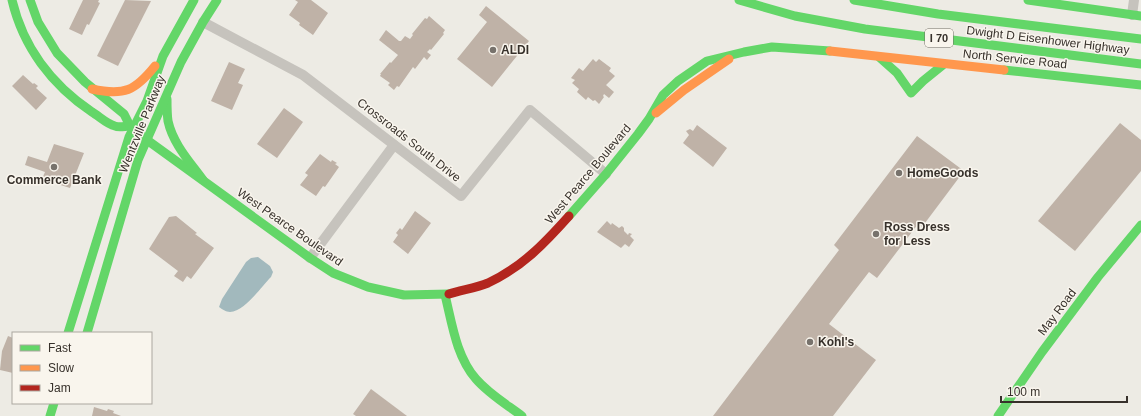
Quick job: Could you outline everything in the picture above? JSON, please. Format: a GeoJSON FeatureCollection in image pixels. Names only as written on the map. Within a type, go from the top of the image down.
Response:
{"type":"FeatureCollection","features":[{"type":"Feature","properties":{"kind":"main road"},"geometry":{"type":"LineString","coordinates":[[12,0],[19,23],[29,45],[48,72],[70,95],[113,126],[138,133]]}},
{"type":"Feature","properties":{"kind":"main road"},"geometry":{"type":"LineString","coordinates":[[21,0],[30,26],[34,30],[43,32]]}},
{"type":"Feature","properties":{"kind":"main road","name":"West Pearce Boulevard"},"geometry":{"type":"LineString","coordinates":[[30,0],[43,32],[57,53],[69,67],[124,114],[138,133],[310,258],[333,273],[368,287],[404,295],[445,295],[487,282],[521,264],[544,245],[606,174],[649,120],[684,90],[736,54],[772,47],[815,49]]}},
{"type":"Feature","properties":{"kind":"main road","name":"Wentzville Parkway"},"geometry":{"type":"LineString","coordinates":[[87,332],[138,160],[138,133],[147,101],[163,56],[194,0]]}},
{"type":"Feature","properties":{"kind":"main road","name":"Wentzville Parkway"},"geometry":{"type":"LineString","coordinates":[[68,332],[129,137],[138,133],[166,95],[181,62],[217,0]]}},
{"type":"Feature","properties":{"kind":"main road","name":"Dwight D Eisenhower Highway"},"geometry":{"type":"LineString","coordinates":[[739,0],[795,16],[865,29],[1141,64]]}},
{"type":"Feature","properties":{"kind":"main road","name":"Dwight D Eisenhower Highway"},"geometry":{"type":"LineString","coordinates":[[854,0],[938,14],[1141,39]]}},
{"type":"Feature","properties":{"kind":"main road"},"geometry":{"type":"LineString","coordinates":[[1028,0],[1136,16]]}},
{"type":"Feature","properties":{"kind":"main road"},"geometry":{"type":"LineString","coordinates":[[29,45],[38,46],[44,50],[78,84],[90,86],[106,92],[119,93],[136,87],[144,80],[163,56]]}},
{"type":"Feature","properties":{"kind":"main road","name":"North Service Road"},"geometry":{"type":"LineString","coordinates":[[815,49],[1141,85]]}},
{"type":"Feature","properties":{"kind":"main road"},"geometry":{"type":"LineString","coordinates":[[878,56],[896,70],[903,78],[911,93],[944,64]]}},
{"type":"Feature","properties":{"kind":"main road"},"geometry":{"type":"LineString","coordinates":[[166,95],[168,120],[172,134],[203,180]]}},
{"type":"Feature","properties":{"kind":"main road","name":"May Road"},"geometry":{"type":"LineString","coordinates":[[998,416],[1042,352],[1098,277],[1141,225]]}},
{"type":"Feature","properties":{"kind":"main road"},"geometry":{"type":"LineString","coordinates":[[445,295],[456,338],[466,365],[474,377],[484,387],[522,416]]}},
{"type":"Feature","properties":{"kind":"main road"},"geometry":{"type":"LineString","coordinates":[[50,416],[54,404]]}},
{"type":"Feature","properties":{"kind":"street"},"geometry":{"type":"LineString","coordinates":[[1134,0],[1136,16]]}},
{"type":"Feature","properties":{"kind":"street","name":"Crossroads South Drive"},"geometry":{"type":"LineString","coordinates":[[203,22],[303,75],[461,196],[530,110],[606,174]]}},
{"type":"Feature","properties":{"kind":"street"},"geometry":{"type":"LineString","coordinates":[[310,258],[394,145]]}},
{"type":"Feature","properties":{"kind":"water"},"geometry":{"type":"Polygon","coordinates":[[[258,257],[270,266],[273,272],[271,277],[247,303],[236,311],[230,312],[219,307],[222,299],[246,262],[251,258],[258,257]]]}},
{"type":"Feature","properties":{"kind":"building"},"geometry":{"type":"Polygon","coordinates":[[[83,0],[99,0],[98,2],[100,3],[82,35],[69,29],[83,0]]]}},
{"type":"Feature","properties":{"kind":"building"},"geometry":{"type":"Polygon","coordinates":[[[125,0],[151,1],[118,66],[97,56],[125,0]]]}},
{"type":"Feature","properties":{"kind":"building"},"geometry":{"type":"Polygon","coordinates":[[[295,0],[311,0],[328,13],[313,35],[299,25],[300,23],[289,15],[298,2],[295,0]]]}},
{"type":"Feature","properties":{"kind":"building","name":"ALDI"},"geometry":{"type":"Polygon","coordinates":[[[486,6],[529,41],[492,87],[457,59],[487,22],[479,15],[486,6]]]}},
{"type":"Feature","properties":{"kind":"building"},"geometry":{"type":"Polygon","coordinates":[[[429,16],[445,30],[443,33],[444,34],[431,50],[430,49],[427,52],[431,55],[427,60],[424,57],[415,69],[413,67],[399,87],[397,86],[394,90],[388,85],[390,83],[380,76],[380,74],[398,55],[379,40],[386,30],[399,41],[401,41],[405,36],[410,39],[413,35],[412,34],[425,18],[427,19],[429,16]]]}},
{"type":"Feature","properties":{"kind":"building"},"geometry":{"type":"Polygon","coordinates":[[[593,59],[596,62],[599,59],[611,68],[609,71],[615,76],[606,85],[614,92],[609,98],[604,94],[604,97],[599,104],[595,100],[593,101],[588,97],[586,100],[577,92],[579,89],[572,83],[575,80],[571,78],[579,68],[583,71],[593,59]]]}},
{"type":"Feature","properties":{"kind":"building"},"geometry":{"type":"Polygon","coordinates":[[[229,62],[245,69],[238,83],[243,85],[232,110],[211,101],[229,62]]]}},
{"type":"Feature","properties":{"kind":"building"},"geometry":{"type":"Polygon","coordinates":[[[23,75],[33,84],[34,83],[38,86],[36,88],[47,98],[36,110],[12,86],[23,75]]]}},
{"type":"Feature","properties":{"kind":"building"},"geometry":{"type":"Polygon","coordinates":[[[284,108],[303,122],[277,158],[257,144],[284,108]]]}},
{"type":"Feature","properties":{"kind":"building"},"geometry":{"type":"Polygon","coordinates":[[[1120,123],[1141,140],[1141,171],[1075,251],[1038,221],[1120,123]]]}},
{"type":"Feature","properties":{"kind":"building"},"geometry":{"type":"Polygon","coordinates":[[[697,125],[727,148],[713,167],[683,143],[689,135],[686,131],[690,129],[693,131],[697,125]]]}},
{"type":"Feature","properties":{"kind":"building"},"geometry":{"type":"Polygon","coordinates":[[[917,136],[964,171],[922,227],[918,224],[877,278],[869,272],[829,324],[876,360],[833,416],[713,416],[839,250],[834,245],[917,136]]]}},
{"type":"Feature","properties":{"kind":"building","name":"Commerce Bank"},"geometry":{"type":"Polygon","coordinates":[[[54,144],[84,153],[70,188],[42,179],[45,172],[25,165],[28,156],[47,162],[54,144]]]}},
{"type":"Feature","properties":{"kind":"building"},"geometry":{"type":"Polygon","coordinates":[[[320,154],[331,162],[332,160],[337,163],[335,164],[339,167],[325,187],[323,186],[316,196],[300,185],[308,175],[305,173],[320,154]]]}},
{"type":"Feature","properties":{"kind":"building"},"geometry":{"type":"Polygon","coordinates":[[[415,211],[431,223],[408,254],[393,242],[398,235],[396,233],[400,228],[402,230],[415,211]]]}},
{"type":"Feature","properties":{"kind":"building"},"geometry":{"type":"Polygon","coordinates":[[[176,216],[197,233],[195,234],[214,248],[191,279],[187,276],[183,282],[174,276],[178,271],[149,249],[169,217],[176,216]]]}},
{"type":"Feature","properties":{"kind":"building"},"geometry":{"type":"Polygon","coordinates":[[[607,221],[611,225],[612,223],[619,228],[622,226],[628,235],[629,233],[632,234],[630,236],[634,240],[629,247],[625,244],[621,248],[597,232],[607,221]]]}},
{"type":"Feature","properties":{"kind":"building"},"geometry":{"type":"Polygon","coordinates":[[[8,336],[12,338],[12,373],[0,370],[2,351],[8,336]]]}},
{"type":"Feature","properties":{"kind":"building"},"geometry":{"type":"Polygon","coordinates":[[[371,389],[407,416],[356,416],[353,414],[371,389]]]}},
{"type":"Feature","properties":{"kind":"building"},"geometry":{"type":"Polygon","coordinates":[[[94,407],[107,411],[108,409],[114,411],[113,413],[121,416],[92,416],[94,407]]]}},
{"type":"Feature","properties":{"kind":"traffic: fast"},"geometry":{"type":"LineString","coordinates":[[12,0],[17,17],[32,49],[41,64],[64,90],[106,122],[117,127],[130,126]]}},
{"type":"Feature","properties":{"kind":"traffic: fast"},"geometry":{"type":"LineString","coordinates":[[30,0],[38,22],[57,53],[85,82],[124,114],[130,126],[147,140],[310,258],[333,273],[368,287],[404,295],[449,294]]}},
{"type":"Feature","properties":{"kind":"traffic: fast"},"geometry":{"type":"LineString","coordinates":[[68,332],[129,137],[147,101],[163,56],[194,0]]}},
{"type":"Feature","properties":{"kind":"traffic: fast"},"geometry":{"type":"LineString","coordinates":[[87,332],[138,160],[181,62],[217,0]]}},
{"type":"Feature","properties":{"kind":"traffic: fast"},"geometry":{"type":"LineString","coordinates":[[739,0],[795,16],[865,29],[1141,64]]}},
{"type":"Feature","properties":{"kind":"traffic: fast"},"geometry":{"type":"LineString","coordinates":[[854,0],[938,14],[1141,39]]}},
{"type":"Feature","properties":{"kind":"traffic: fast"},"geometry":{"type":"LineString","coordinates":[[1028,0],[1141,16]]}},
{"type":"Feature","properties":{"kind":"traffic: fast"},"geometry":{"type":"LineString","coordinates":[[569,216],[606,174],[638,134],[663,95],[678,81],[707,61],[772,47],[830,51]]}},
{"type":"Feature","properties":{"kind":"traffic: fast"},"geometry":{"type":"LineString","coordinates":[[879,57],[897,73],[911,93],[944,64]]}},
{"type":"Feature","properties":{"kind":"traffic: fast"},"geometry":{"type":"LineString","coordinates":[[1004,70],[1141,85]]}},
{"type":"Feature","properties":{"kind":"traffic: fast"},"geometry":{"type":"LineString","coordinates":[[167,99],[167,113],[170,129],[182,152],[203,180]]}},
{"type":"Feature","properties":{"kind":"traffic: fast"},"geometry":{"type":"LineString","coordinates":[[998,416],[1042,352],[1098,277],[1141,225]]}},
{"type":"Feature","properties":{"kind":"traffic: fast"},"geometry":{"type":"LineString","coordinates":[[445,295],[459,350],[469,370],[486,389],[522,416]]}},
{"type":"Feature","properties":{"kind":"traffic: fast"},"geometry":{"type":"LineString","coordinates":[[50,416],[54,404]]}},
{"type":"Feature","properties":{"kind":"traffic: slow"},"geometry":{"type":"LineString","coordinates":[[830,51],[1004,70]]}},
{"type":"Feature","properties":{"kind":"traffic: slow"},"geometry":{"type":"LineString","coordinates":[[656,113],[684,90],[729,59]]}},
{"type":"Feature","properties":{"kind":"traffic: slow"},"geometry":{"type":"LineString","coordinates":[[92,89],[113,92],[128,90],[141,81],[155,66]]}},
{"type":"Feature","properties":{"kind":"traffic: jam"},"geometry":{"type":"LineString","coordinates":[[449,294],[488,283],[511,270],[532,254],[569,216]]}},
{"type":"Feature","properties":{"kind":"place","name":"ALDI"},"geometry":{"type":"Point","coordinates":[493,50]}},
{"type":"Feature","properties":{"kind":"place","name":"Commerce Bank"},"geometry":{"type":"Point","coordinates":[54,167]}},
{"type":"Feature","properties":{"kind":"place","name":"HomeGoods"},"geometry":{"type":"Point","coordinates":[899,173]}},
{"type":"Feature","properties":{"kind":"place","name":"Ross Dress for Less"},"geometry":{"type":"Point","coordinates":[876,234]}},
{"type":"Feature","properties":{"kind":"place","name":"Kohl's"},"geometry":{"type":"Point","coordinates":[810,342]}}]}
